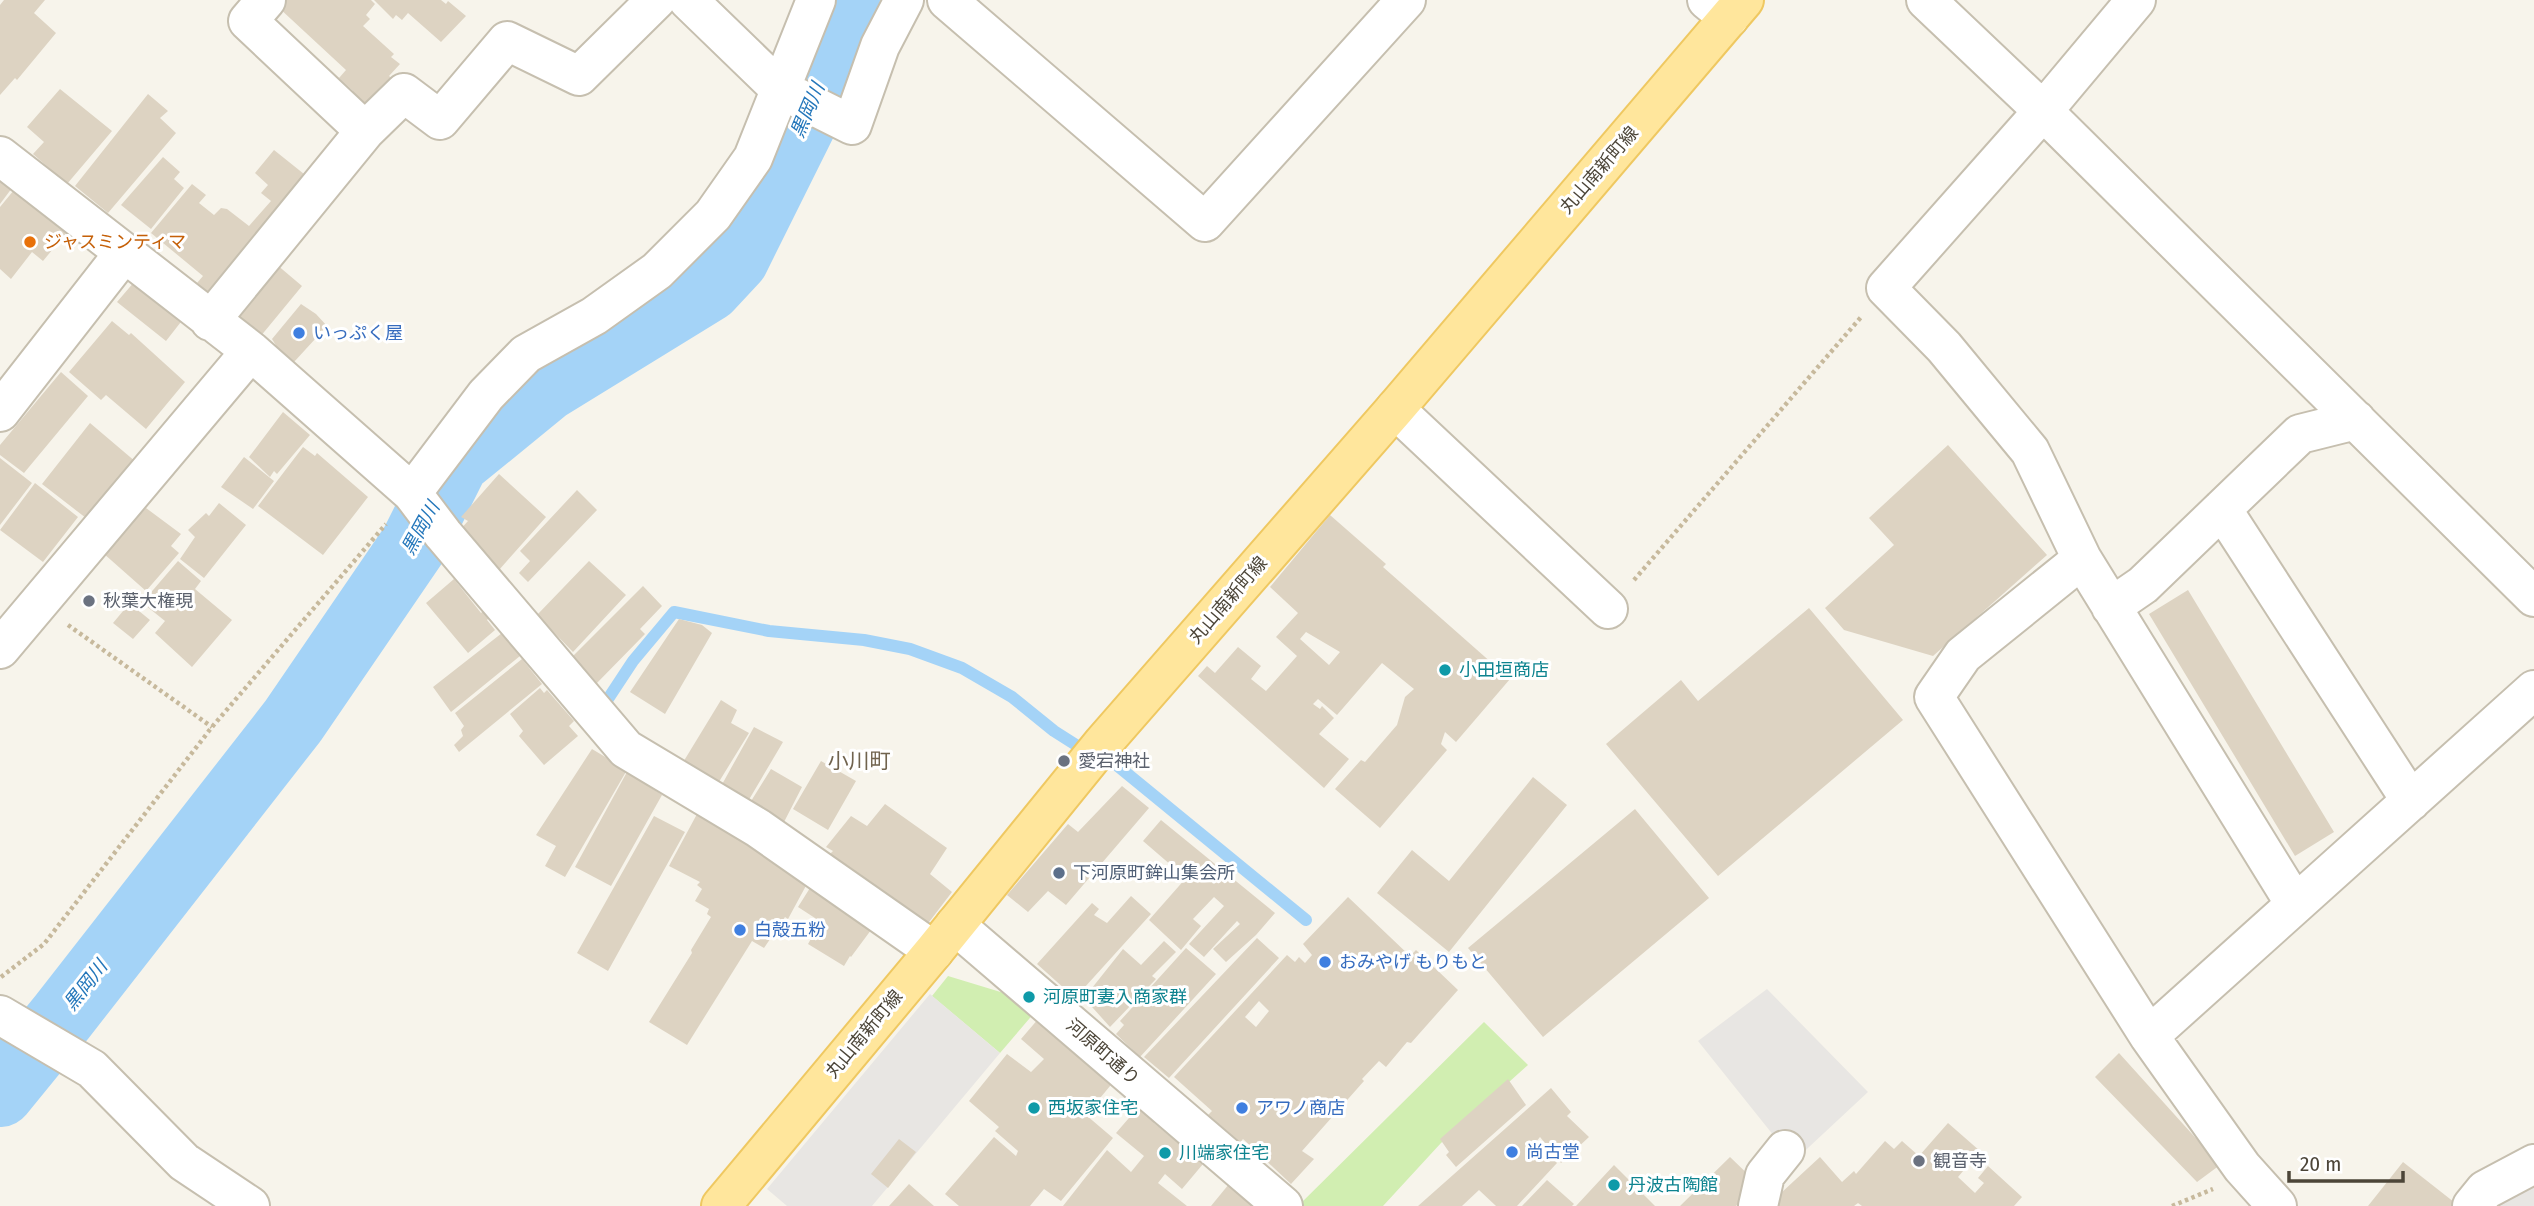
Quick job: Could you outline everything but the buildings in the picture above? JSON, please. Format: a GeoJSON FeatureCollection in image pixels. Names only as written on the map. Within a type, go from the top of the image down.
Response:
{"type":"FeatureCollection","features":[{"type":"Feature","properties":{"kind":"main road","name":"丸山南新町線"},"geometry":{"type":"LineString","coordinates":[[721,1206],[1103,743],[1395,409],[1727,6]]}},
{"type":"Feature","properties":{"kind":"street"},"geometry":{"type":"LineString","coordinates":[[266,0],[248,21],[365,131]]}},
{"type":"Feature","properties":{"kind":"street"},"geometry":{"type":"LineString","coordinates":[[210,321],[365,131],[404,93],[440,120],[507,41],[579,76],[656,0]]}},
{"type":"Feature","properties":{"kind":"street"},"geometry":{"type":"LineString","coordinates":[[688,0],[785,93],[852,125],[880,46],[904,0]]}},
{"type":"Feature","properties":{"kind":"street"},"geometry":{"type":"LineString","coordinates":[[412,493],[486,395],[526,354],[594,316],[657,271],[713,215],[753,158],[785,93],[816,0]]}},
{"type":"Feature","properties":{"kind":"street"},"geometry":{"type":"LineString","coordinates":[[947,0],[1205,222],[1406,0]]}},
{"type":"Feature","properties":{"kind":"street"},"geometry":{"type":"LineString","coordinates":[[1926,0],[2043,111],[2534,597]]}},
{"type":"Feature","properties":{"kind":"street"},"geometry":{"type":"LineString","coordinates":[[2136,0],[2043,111],[1886,288],[1944,347],[2030,451],[2082,559],[2295,904]]}},
{"type":"Feature","properties":{"kind":"street","name":"河原町通り"},"geometry":{"type":"LineString","coordinates":[[0,156],[251,351],[412,493],[443,534],[626,749],[944,938],[1283,1206]]}},
{"type":"Feature","properties":{"kind":"street"},"geometry":{"type":"LineString","coordinates":[[0,412],[124,253]]}},
{"type":"Feature","properties":{"kind":"street"},"geometry":{"type":"LineString","coordinates":[[0,649],[251,351]]}},
{"type":"Feature","properties":{"kind":"street"},"geometry":{"type":"LineString","coordinates":[[1395,409],[1608,609]]}},
{"type":"Feature","properties":{"kind":"street"},"geometry":{"type":"LineString","coordinates":[[2111,607],[2143,586],[2300,434],[2356,420]]}},
{"type":"Feature","properties":{"kind":"street"},"geometry":{"type":"LineString","coordinates":[[2222,509],[2411,800]]}},
{"type":"Feature","properties":{"kind":"street"},"geometry":{"type":"LineString","coordinates":[[2082,559],[1963,655],[1934,697],[2149,1036],[2242,1167],[2277,1206]]}},
{"type":"Feature","properties":{"kind":"street"},"geometry":{"type":"LineString","coordinates":[[2149,1036],[2534,690]]}},
{"type":"Feature","properties":{"kind":"street"},"geometry":{"type":"LineString","coordinates":[[0,1015],[92,1069],[184,1162],[250,1206]]}},
{"type":"Feature","properties":{"kind":"street"},"geometry":{"type":"LineString","coordinates":[[1758,1206],[1765,1175],[1786,1150]]}},
{"type":"Feature","properties":{"kind":"street"},"geometry":{"type":"LineString","coordinates":[[2472,1206],[2485,1190],[2534,1164]]}},
{"type":"Feature","properties":{"kind":"path"},"geometry":{"type":"LineString","coordinates":[[1608,609],[1886,288]]}},
{"type":"Feature","properties":{"kind":"path"},"geometry":{"type":"LineString","coordinates":[[0,978],[44,944],[212,727],[412,493]]}},
{"type":"Feature","properties":{"kind":"path"},"geometry":{"type":"LineString","coordinates":[[39,604],[212,727]]}},
{"type":"Feature","properties":{"kind":"green space"},"geometry":{"type":"Polygon","coordinates":[[[948,976],[1017,997],[1035,1012],[1000,1053],[932,996],[948,976]]]}},
{"type":"Feature","properties":{"kind":"green space"},"geometry":{"type":"Polygon","coordinates":[[[1484,1022],[1528,1065],[1441,1143],[1383,1206],[1298,1206],[1484,1022]]]}},
{"type":"Feature","properties":{"kind":"shaded area"},"geometry":{"type":"Polygon","coordinates":[[[1767,989],[1868,1092],[1794,1161],[1698,1041],[1767,989]]]}},
{"type":"Feature","properties":{"kind":"shaded area"},"geometry":{"type":"Polygon","coordinates":[[[930,994],[1000,1053],[872,1206],[787,1206],[767,1189],[930,994]]]}},
{"type":"Feature","properties":{"kind":"shaded area"},"geometry":{"type":"Polygon","coordinates":[[[2534,1164],[2534,1206],[2486,1206],[2534,1164]]]}},
{"type":"Feature","properties":{"kind":"waterway","name":"黒岡川"},"geometry":{"type":"LineString","coordinates":[[0,1093],[293,721],[414,544],[455,462],[547,387],[708,288],[735,259],[814,100],[816,85],[846,0]]}},
{"type":"Feature","properties":{"kind":"waterway"},"geometry":{"type":"LineString","coordinates":[[600,711],[633,661],[674,612],[769,631],[864,640],[910,649],[962,668],[1012,697],[1076,745]]}},
{"type":"Feature","properties":{"kind":"waterway"},"geometry":{"type":"LineString","coordinates":[[1113,762],[1306,920]]}},
{"type":"Feature","properties":{"kind":"place","name":"ジャスミンティマ"},"geometry":{"type":"Point","coordinates":[30,242]}},
{"type":"Feature","properties":{"kind":"place","name":"いっぷく屋"},"geometry":{"type":"Point","coordinates":[299,333]}},
{"type":"Feature","properties":{"kind":"place","name":"秋葉大権現"},"geometry":{"type":"Point","coordinates":[89,601]}},
{"type":"Feature","properties":{"kind":"place","name":"小田垣商店"},"geometry":{"type":"Point","coordinates":[1445,670]}},
{"type":"Feature","properties":{"kind":"place","name":"愛宕神社"},"geometry":{"type":"Point","coordinates":[1064,761]}},
{"type":"Feature","properties":{"kind":"place","name":"下河原町鉾山集会所"},"geometry":{"type":"Point","coordinates":[1059,873]}},
{"type":"Feature","properties":{"kind":"place","name":"白殻五粉"},"geometry":{"type":"Point","coordinates":[740,930]}},
{"type":"Feature","properties":{"kind":"place","name":"おみやげ もりもと"},"geometry":{"type":"Point","coordinates":[1325,962]}},
{"type":"Feature","properties":{"kind":"place","name":"河原町妻入商家群"},"geometry":{"type":"Point","coordinates":[1029,997]}},
{"type":"Feature","properties":{"kind":"place","name":"西坂家住宅"},"geometry":{"type":"Point","coordinates":[1034,1108]}},
{"type":"Feature","properties":{"kind":"place","name":"アワノ商店"},"geometry":{"type":"Point","coordinates":[1242,1108]}},
{"type":"Feature","properties":{"kind":"place","name":"尚古堂"},"geometry":{"type":"Point","coordinates":[1512,1152]}},
{"type":"Feature","properties":{"kind":"place","name":"川端家住宅"},"geometry":{"type":"Point","coordinates":[1165,1153]}},
{"type":"Feature","properties":{"kind":"place","name":"観音寺"},"geometry":{"type":"Point","coordinates":[1919,1161]}},
{"type":"Feature","properties":{"kind":"place","name":"丹波古陶館"},"geometry":{"type":"Point","coordinates":[1614,1185]}},
{"type":"Feature","properties":{"kind":"district","name":"小川町"},"geometry":{"type":"Point","coordinates":[859,761]}}]}
